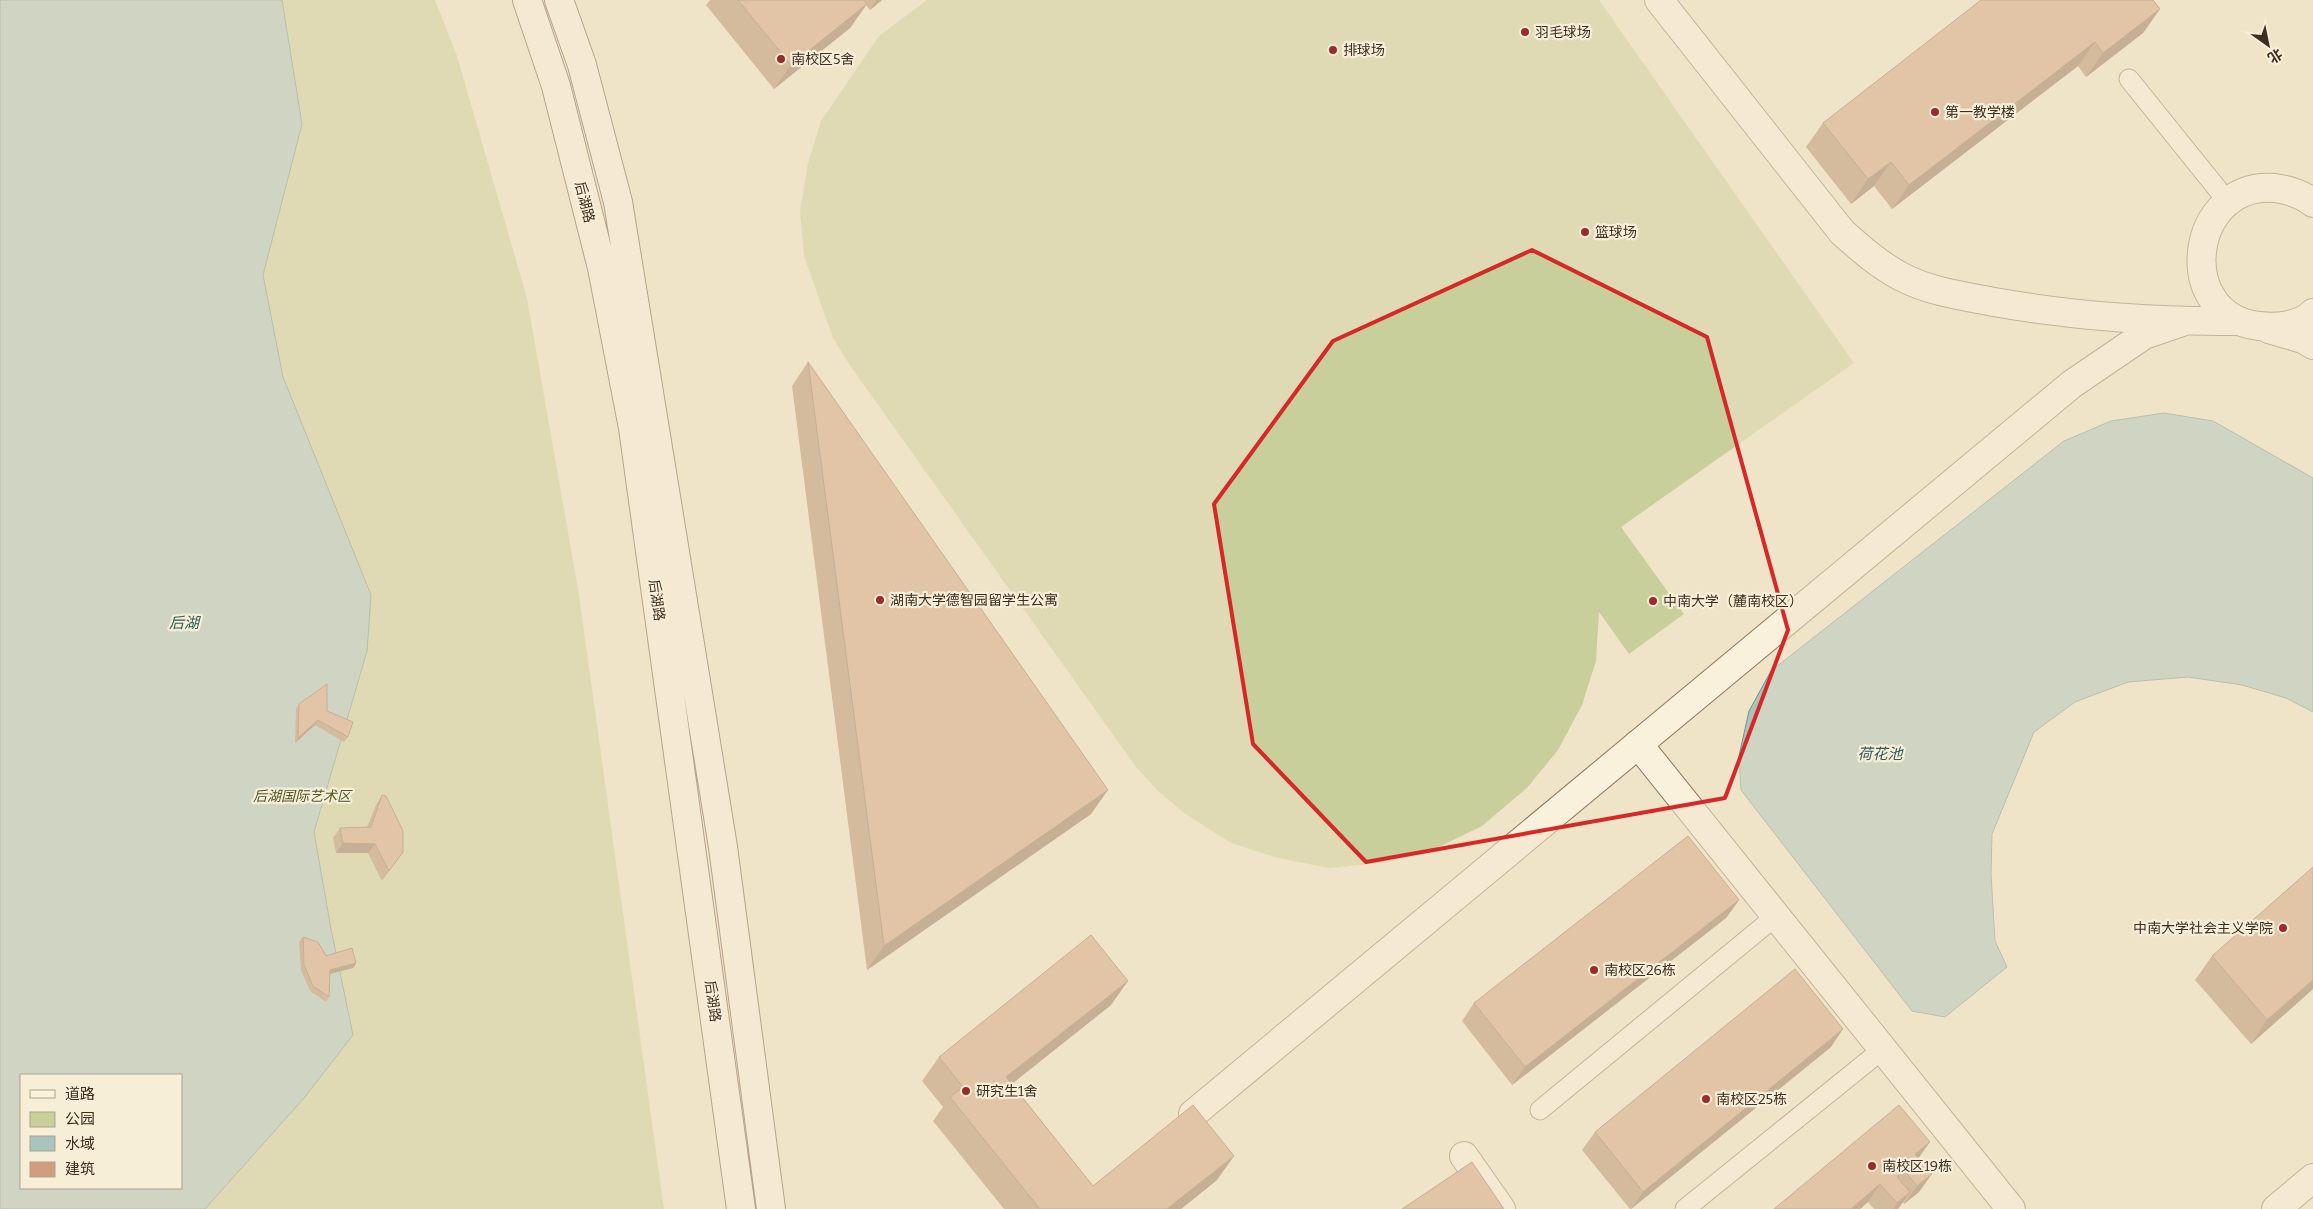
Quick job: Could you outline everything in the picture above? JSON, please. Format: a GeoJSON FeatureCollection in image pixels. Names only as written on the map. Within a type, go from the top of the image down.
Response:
{"type":"FeatureCollection","features":[{"type":"Feature","properties":{"kind":"street","name":"后湖路"},"geometry":{"type":"LineString","coordinates":[[527,0],[556,86],[602,268],[633,428],[741,1209]]}},
{"type":"Feature","properties":{"kind":"street","name":"后湖路"},"geometry":{"type":"LineString","coordinates":[[559,0],[582,65],[618,202],[724,847],[771,1209]]}},
{"type":"Feature","properties":{"kind":"street"},"geometry":{"type":"LineString","coordinates":[[1659,0],[1842,232],[1876,262],[1904,278],[1943,293],[2035,309],[2182,322],[2236,321],[2303,339],[2313,345]]}},
{"type":"Feature","properties":{"kind":"street"},"geometry":{"type":"LineString","coordinates":[[2236,321],[2222,310],[2211,296],[2200,262],[2203,240],[2212,219],[2228,202],[2245,192],[2258,189],[2313,187]]}},
{"type":"Feature","properties":{"kind":"street"},"geometry":{"type":"LineString","coordinates":[[2285,189],[2305,196],[2313,203]]}},
{"type":"Feature","properties":{"kind":"street"},"geometry":{"type":"LineString","coordinates":[[2263,327],[2272,328],[2292,324],[2313,312]]}},
{"type":"Feature","properties":{"kind":"street"},"geometry":{"type":"LineString","coordinates":[[1193,1114],[2072,384],[2144,335],[2182,322]]}},
{"type":"Feature","properties":{"kind":"street"},"geometry":{"type":"LineString","coordinates":[[1638,744],[1883,1049],[2002,1206]]}},
{"type":"Feature","properties":{"kind":"street"},"geometry":{"type":"LineString","coordinates":[[1464,1156],[1501,1209]]}},
{"type":"Feature","properties":{"kind":"street"},"geometry":{"type":"LineString","coordinates":[[2276,1209],[2313,1178]]}},
{"type":"Feature","properties":{"kind":"lane"},"geometry":{"type":"LineString","coordinates":[[2129,79],[2228,202]]}},
{"type":"Feature","properties":{"kind":"lane"},"geometry":{"type":"LineString","coordinates":[[1540,1110],[1776,916]]}},
{"type":"Feature","properties":{"kind":"lane"},"geometry":{"type":"LineString","coordinates":[[1685,1209],[1883,1049]]}},
{"type":"Feature","properties":{"kind":"highlighted area"},"geometry":{"type":"Polygon","coordinates":[[[1532,250],[1707,337],[1788,630],[1725,798],[1366,862],[1253,744],[1214,504],[1333,341],[1532,250]]]}},
{"type":"Feature","properties":{"kind":"green space","name":"后湖国际艺术区"},"geometry":{"type":"Polygon","coordinates":[[[0,0],[435,0],[457,56],[527,298],[579,595],[664,1209],[0,1209],[0,0]]]}},
{"type":"Feature","properties":{"kind":"green space"},"geometry":{"type":"Polygon","coordinates":[[[927,0],[1599,0],[1854,363],[1621,527],[1684,614],[1629,654],[1599,612],[1596,661],[1582,705],[1558,750],[1527,788],[1482,826],[1441,846],[1389,862],[1329,868],[1278,858],[1231,843],[1184,813],[1158,791],[1136,767],[851,367],[833,338],[804,256],[800,211],[808,163],[821,121],[879,36],[927,0]]]}},
{"type":"Feature","properties":{"kind":"water","name":"后湖"},"geometry":{"type":"Polygon","coordinates":[[[0,0],[282,0],[302,124],[263,275],[283,377],[371,595],[367,651],[314,832],[331,929],[353,1035],[304,1098],[205,1209],[0,1209],[0,0]]]}},
{"type":"Feature","properties":{"kind":"water","name":"荷花池"},"geometry":{"type":"Polygon","coordinates":[[[2164,413],[2213,421],[2313,478],[2313,712],[2286,698],[2242,685],[2188,677],[2128,682],[2075,702],[2034,732],[1992,834],[1991,874],[1995,941],[2007,967],[1945,1017],[1912,1011],[1741,790],[1739,756],[1749,711],[1771,671],[2064,441],[2111,421],[2164,413]]]}},
{"type":"Feature","properties":{"kind":"building"},"geometry":{"type":"Polygon","coordinates":[[[738,0],[864,0],[867,4],[791,65],[738,0]]]}},
{"type":"Feature","properties":{"kind":"building","name":"第一教学楼"},"geometry":{"type":"Polygon","coordinates":[[[1981,0],[2153,0],[2160,9],[2103,53],[2095,42],[1909,185],[1891,162],[1868,179],[1823,123],[1981,0]]]}},
{"type":"Feature","properties":{"kind":"building","name":"湖南大学德智园留学生公寓"},"geometry":{"type":"Polygon","coordinates":[[[808,362],[1108,790],[884,946],[808,362]]]}},
{"type":"Feature","properties":{"kind":"building"},"geometry":{"type":"Polygon","coordinates":[[[327,684],[327,711],[353,722],[348,737],[318,720],[298,738],[299,704],[327,684]]]}},
{"type":"Feature","properties":{"kind":"building"},"geometry":{"type":"Polygon","coordinates":[[[382,795],[386,796],[403,831],[403,852],[389,871],[375,844],[343,843],[340,828],[371,827],[382,795]]]}},
{"type":"Feature","properties":{"kind":"building","name":"南校区26栋"},"geometry":{"type":"Polygon","coordinates":[[[1688,836],[1739,900],[1525,1067],[1474,1003],[1688,836]]]}},
{"type":"Feature","properties":{"kind":"building","name":"中南大学社会主义学院"},"geometry":{"type":"Polygon","coordinates":[[[2313,867],[2313,980],[2267,1020],[2212,956],[2313,867]]]}},
{"type":"Feature","properties":{"kind":"building"},"geometry":{"type":"Polygon","coordinates":[[[1091,935],[1128,981],[1006,1077],[1093,1186],[1193,1105],[1234,1156],[1167,1209],[1040,1209],[950,1097],[963,1087],[939,1057],[1091,935]]]}},
{"type":"Feature","properties":{"kind":"building"},"geometry":{"type":"Polygon","coordinates":[[[303,937],[318,942],[326,956],[352,948],[356,963],[330,970],[329,997],[313,986],[304,965],[303,937]]]}},
{"type":"Feature","properties":{"kind":"building","name":"南校区25栋"},"geometry":{"type":"Polygon","coordinates":[[[1795,969],[1843,1029],[1643,1192],[1595,1132],[1795,969]]]}},
{"type":"Feature","properties":{"kind":"building","name":"南校区19栋"},"geometry":{"type":"Polygon","coordinates":[[[1899,1105],[1930,1142],[1915,1154],[1932,1174],[1917,1186],[1905,1171],[1897,1177],[1910,1192],[1897,1203],[1880,1184],[1853,1209],[1774,1209],[1899,1105]]]}},
{"type":"Feature","properties":{"kind":"building"},"geometry":{"type":"Polygon","coordinates":[[[1472,1162],[1504,1209],[1402,1209],[1472,1162]]]}},
{"type":"Feature","properties":{"kind":"place","name":"羽毛球场"},"geometry":{"type":"Point","coordinates":[1525,32]}},
{"type":"Feature","properties":{"kind":"place","name":"排球场"},"geometry":{"type":"Point","coordinates":[1333,50]}},
{"type":"Feature","properties":{"kind":"place","name":"南校区5舍"},"geometry":{"type":"Point","coordinates":[781,59]}},
{"type":"Feature","properties":{"kind":"place","name":"第一教学楼"},"geometry":{"type":"Point","coordinates":[1935,112]}},
{"type":"Feature","properties":{"kind":"place","name":"篮球场"},"geometry":{"type":"Point","coordinates":[1585,232]}},
{"type":"Feature","properties":{"kind":"place","name":"湖南大学德智园留学生公寓"},"geometry":{"type":"Point","coordinates":[880,600]}},
{"type":"Feature","properties":{"kind":"place","name":"中南大学（麓南校区）"},"geometry":{"type":"Point","coordinates":[1653,601]}},
{"type":"Feature","properties":{"kind":"place","name":"中南大学社会主义学院"},"geometry":{"type":"Point","coordinates":[2283,928]}},
{"type":"Feature","properties":{"kind":"place","name":"南校区26栋"},"geometry":{"type":"Point","coordinates":[1594,970]}},
{"type":"Feature","properties":{"kind":"place","name":"研究生1舍"},"geometry":{"type":"Point","coordinates":[966,1091]}},
{"type":"Feature","properties":{"kind":"place","name":"南校区25栋"},"geometry":{"type":"Point","coordinates":[1706,1099]}},
{"type":"Feature","properties":{"kind":"place","name":"南校区19栋"},"geometry":{"type":"Point","coordinates":[1872,1166]}}]}
